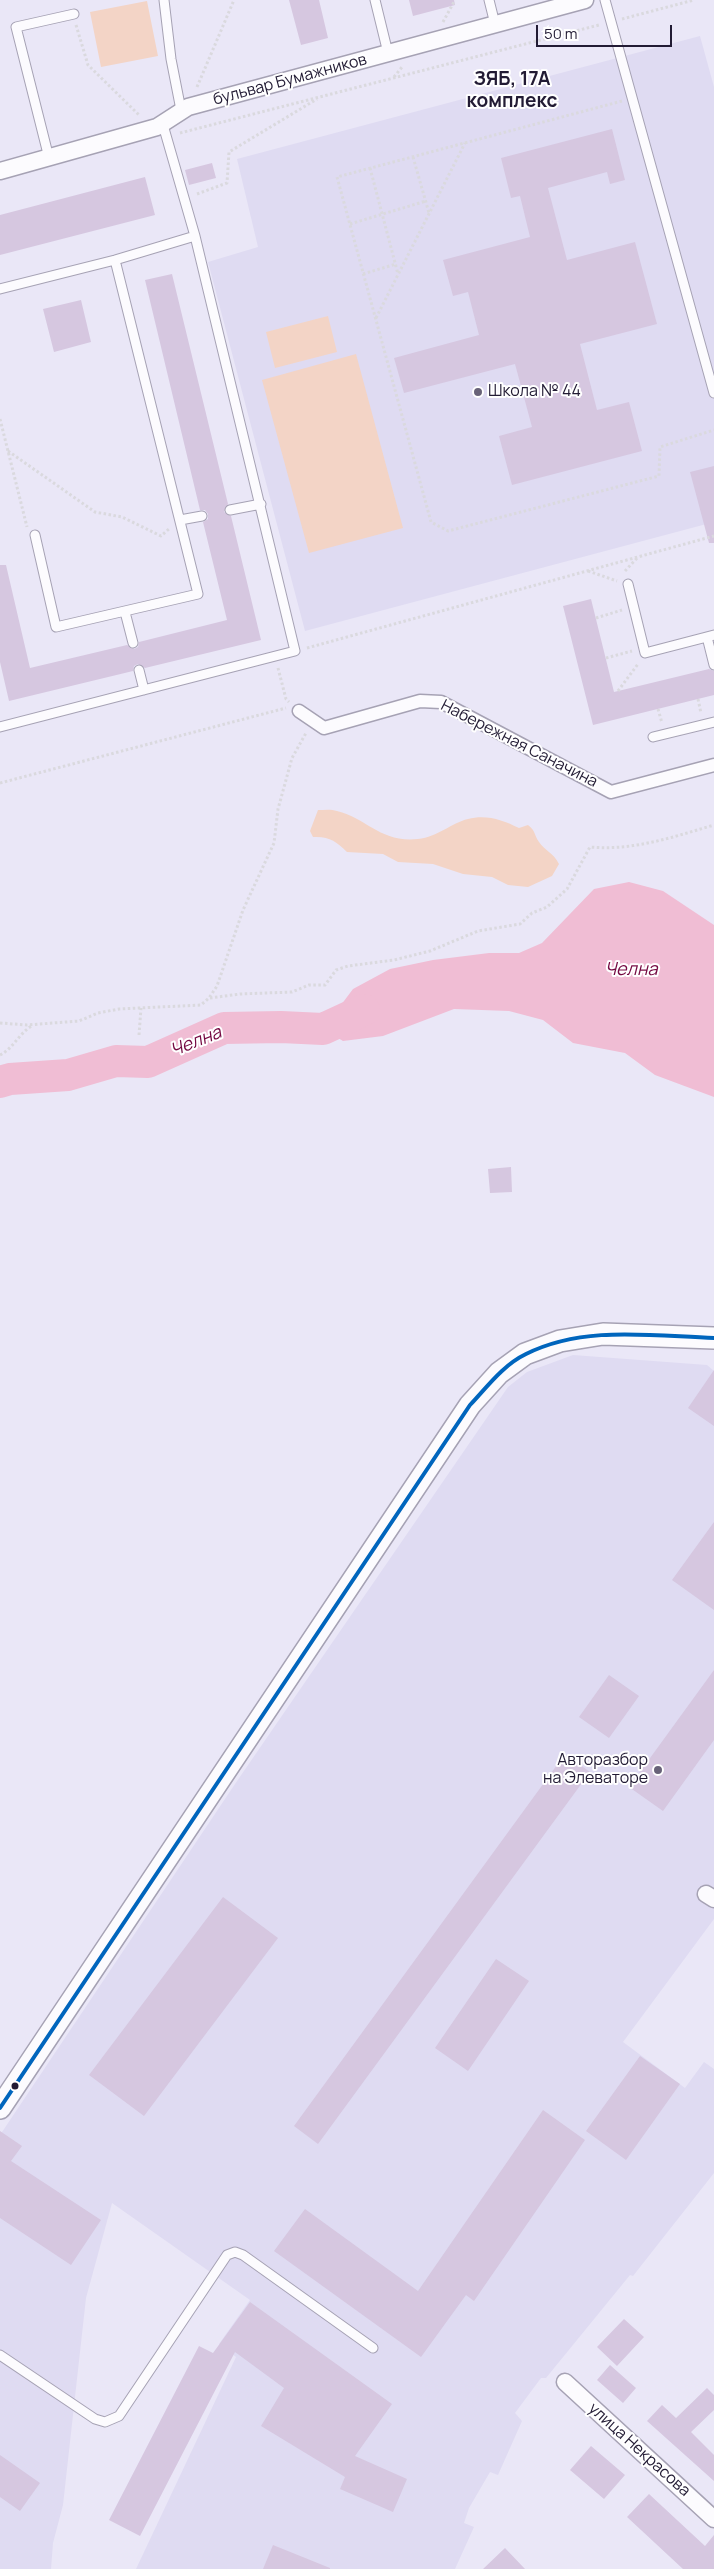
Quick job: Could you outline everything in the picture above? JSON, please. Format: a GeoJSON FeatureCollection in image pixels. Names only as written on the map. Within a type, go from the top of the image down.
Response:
{"type":"FeatureCollection","features":[{"type":"Feature","properties":{"kind":"street","name":"бульвар Бумажников"},"geometry":{"type":"LineString","coordinates":[[0,171],[161,130],[185,109],[586,0]]}},
{"type":"Feature","properties":{"kind":"street","name":"Набережная Саначина"},"geometry":{"type":"LineString","coordinates":[[299,711],[324,728],[420,701],[441,702],[611,792],[714,765]]}},
{"type":"Feature","properties":{"kind":"street"},"geometry":{"type":"LineString","coordinates":[[0,2108],[470,1405],[499,1373],[525,1354],[560,1341],[603,1334],[714,1338]]}},
{"type":"Feature","properties":{"kind":"street","name":"улица Некрасова"},"geometry":{"type":"LineString","coordinates":[[565,2382],[714,2519]]}},
{"type":"Feature","properties":{"kind":"lane"},"geometry":{"type":"LineString","coordinates":[[164,0],[171,59],[185,109]]}},
{"type":"Feature","properties":{"kind":"lane"},"geometry":{"type":"LineString","coordinates":[[375,0],[388,53]]}},
{"type":"Feature","properties":{"kind":"lane"},"geometry":{"type":"LineString","coordinates":[[489,0],[495,24]]}},
{"type":"Feature","properties":{"kind":"lane"},"geometry":{"type":"LineString","coordinates":[[605,0],[714,393]]}},
{"type":"Feature","properties":{"kind":"lane"},"geometry":{"type":"LineString","coordinates":[[49,158],[16,27],[74,14]]}},
{"type":"Feature","properties":{"kind":"lane"},"geometry":{"type":"LineString","coordinates":[[0,727],[295,651],[195,236],[161,130]]}},
{"type":"Feature","properties":{"kind":"lane"},"geometry":{"type":"LineString","coordinates":[[0,289],[115,260],[195,236]]}},
{"type":"Feature","properties":{"kind":"lane"},"geometry":{"type":"LineString","coordinates":[[35,535],[56,627],[198,594],[115,260]]}},
{"type":"Feature","properties":{"kind":"lane"},"geometry":{"type":"LineString","coordinates":[[230,510],[261,504]]}},
{"type":"Feature","properties":{"kind":"lane"},"geometry":{"type":"LineString","coordinates":[[180,520],[202,516]]}},
{"type":"Feature","properties":{"kind":"lane"},"geometry":{"type":"LineString","coordinates":[[628,584],[645,650],[711,636],[714,665]]}},
{"type":"Feature","properties":{"kind":"lane"},"geometry":{"type":"LineString","coordinates":[[125,612],[133,643]]}},
{"type":"Feature","properties":{"kind":"lane"},"geometry":{"type":"LineString","coordinates":[[139,670],[144,690]]}},
{"type":"Feature","properties":{"kind":"lane"},"geometry":{"type":"LineString","coordinates":[[653,737],[714,722]]}},
{"type":"Feature","properties":{"kind":"lane"},"geometry":{"type":"LineString","coordinates":[[0,2355],[95,2419],[104,2422],[118,2416],[227,2255],[235,2252],[243,2255],[373,2348]]}},
{"type":"Feature","properties":{"kind":"path"},"geometry":{"type":"LineString","coordinates":[[185,109],[234,0]]}},
{"type":"Feature","properties":{"kind":"path"},"geometry":{"type":"LineString","coordinates":[[74,14],[88,65],[161,130],[322,96],[694,0]]}},
{"type":"Feature","properties":{"kind":"path"},"geometry":{"type":"LineString","coordinates":[[184,198],[227,183],[229,152],[322,96]]}},
{"type":"Feature","properties":{"kind":"path"},"geometry":{"type":"LineString","coordinates":[[632,99],[337,177],[431,522],[448,531],[659,476],[660,447],[714,430]]}},
{"type":"Feature","properties":{"kind":"path"},"geometry":{"type":"LineString","coordinates":[[376,319],[466,143]]}},
{"type":"Feature","properties":{"kind":"path"},"geometry":{"type":"LineString","coordinates":[[412,157],[429,214]]}},
{"type":"Feature","properties":{"kind":"path"},"geometry":{"type":"LineString","coordinates":[[370,168],[398,274]]}},
{"type":"Feature","properties":{"kind":"path"},"geometry":{"type":"LineString","coordinates":[[350,224],[426,201]]}},
{"type":"Feature","properties":{"kind":"path"},"geometry":{"type":"LineString","coordinates":[[363,274],[396,264]]}},
{"type":"Feature","properties":{"kind":"path"},"geometry":{"type":"LineString","coordinates":[[0,419],[29,536],[35,535]]}},
{"type":"Feature","properties":{"kind":"path"},"geometry":{"type":"LineString","coordinates":[[8,451],[95,512],[122,517],[161,536],[180,520]]}},
{"type":"Feature","properties":{"kind":"path"},"geometry":{"type":"LineString","coordinates":[[295,651],[714,536]]}},
{"type":"Feature","properties":{"kind":"path"},"geometry":{"type":"LineString","coordinates":[[616,581],[638,557]]}},
{"type":"Feature","properties":{"kind":"path"},"geometry":{"type":"LineString","coordinates":[[587,570],[628,584]]}},
{"type":"Feature","properties":{"kind":"path"},"geometry":{"type":"LineString","coordinates":[[596,618],[634,607]]}},
{"type":"Feature","properties":{"kind":"path"},"geometry":{"type":"LineString","coordinates":[[606,658],[645,650]]}},
{"type":"Feature","properties":{"kind":"path"},"geometry":{"type":"LineString","coordinates":[[618,692],[645,650]]}},
{"type":"Feature","properties":{"kind":"path"},"geometry":{"type":"LineString","coordinates":[[0,782],[293,706],[286,699],[276,656]]}},
{"type":"Feature","properties":{"kind":"path"},"geometry":{"type":"LineString","coordinates":[[0,1023],[35,1024],[79,1021],[98,1013],[141,1008],[184,1008],[200,1005],[209,998],[217,986],[242,910],[274,844],[278,809],[292,758],[306,734]]}},
{"type":"Feature","properties":{"kind":"path"},"geometry":{"type":"LineString","coordinates":[[209,998],[240,994],[292,992],[309,985],[324,985],[336,970],[348,966],[394,960],[430,950],[478,931],[520,924],[532,913],[547,907],[567,889],[590,847],[614,849],[661,840],[714,825]]}},
{"type":"Feature","properties":{"kind":"path"},"geometry":{"type":"LineString","coordinates":[[139,1035],[141,1008]]}},
{"type":"Feature","properties":{"kind":"path"},"geometry":{"type":"LineString","coordinates":[[0,1055],[11,1050],[22,1031],[35,1024]]}},
{"type":"Feature","properties":{"kind":"shaded area"},"geometry":{"type":"Polygon","coordinates":[[[147,1],[158,56],[101,67],[90,12],[147,1]]]}},
{"type":"Feature","properties":{"kind":"shaded area","name":"Школа № 44"},"geometry":{"type":"Polygon","coordinates":[[[700,36],[714,87],[714,522],[305,631],[208,262],[258,247],[237,159],[700,36]]]}},
{"type":"Feature","properties":{"kind":"shaded area"},"geometry":{"type":"Polygon","coordinates":[[[328,316],[337,352],[275,368],[266,332],[328,316]]]}},
{"type":"Feature","properties":{"kind":"shaded area"},"geometry":{"type":"Polygon","coordinates":[[[356,354],[403,528],[309,553],[262,380],[356,354]]]}},
{"type":"Feature","properties":{"kind":"shaded area"},"geometry":{"type":"Polygon","coordinates":[[[318,810],[337,811],[358,819],[384,834],[405,839],[425,838],[462,821],[481,817],[494,819],[519,828],[528,825],[537,840],[559,864],[552,876],[528,887],[508,885],[492,877],[463,874],[433,864],[398,862],[383,854],[347,852],[332,840],[324,837],[313,837],[310,831],[318,810]]]}},
{"type":"Feature","properties":{"kind":"shaded area"},"geometry":{"type":"Polygon","coordinates":[[[573,1355],[707,1365],[714,1371],[714,1919],[623,2042],[685,2088],[704,2062],[714,2069],[714,2173],[633,2276],[630,2275],[546,2378],[541,2378],[515,2413],[522,2421],[498,2475],[490,2472],[469,2508],[464,2523],[474,2527],[455,2569],[136,2569],[236,2357],[219,2344],[250,2300],[112,2203],[86,2298],[63,2505],[53,2543],[51,2569],[0,2569],[0,2135],[235,1784],[508,1387],[527,1372],[573,1355]]]}},
{"type":"Feature","properties":{"kind":"water","name":"Челна"},"geometry":{"type":"Polygon","coordinates":[[[629,882],[663,891],[714,925],[714,1097],[655,1075],[625,1053],[573,1043],[543,1020],[509,1011],[454,1009],[383,1036],[343,1041],[323,1029],[353,989],[390,969],[433,960],[489,953],[519,953],[542,943],[594,889],[629,882]]]}},
{"type":"Feature","properties":{"kind":"building"},"geometry":{"type":"Polygon","coordinates":[[[289,0],[319,0],[328,38],[301,45],[289,0]]]}},
{"type":"Feature","properties":{"kind":"building"},"geometry":{"type":"Polygon","coordinates":[[[409,0],[454,0],[455,5],[413,16],[409,0]]]}},
{"type":"Feature","properties":{"kind":"building"},"geometry":{"type":"Polygon","coordinates":[[[612,129],[625,180],[610,184],[607,172],[548,188],[567,260],[635,242],[657,324],[580,344],[597,410],[629,402],[642,451],[512,485],[499,436],[532,427],[515,364],[404,393],[394,358],[479,335],[468,292],[453,296],[443,260],[530,237],[520,196],[511,198],[501,158],[612,129]]]}},
{"type":"Feature","properties":{"kind":"building"},"geometry":{"type":"Polygon","coordinates":[[[212,163],[216,178],[189,185],[185,170],[212,163]]]}},
{"type":"Feature","properties":{"kind":"building"},"geometry":{"type":"Polygon","coordinates":[[[145,177],[155,215],[0,255],[0,215],[145,177]]]}},
{"type":"Feature","properties":{"kind":"building"},"geometry":{"type":"Polygon","coordinates":[[[172,274],[228,504],[224,512],[231,516],[261,640],[145,668],[138,664],[134,666],[133,671],[9,701],[0,662],[0,565],[6,565],[30,668],[127,645],[134,649],[138,647],[139,642],[227,620],[203,522],[208,519],[208,514],[205,510],[200,510],[145,280],[172,274]]]}},
{"type":"Feature","properties":{"kind":"building"},"geometry":{"type":"Polygon","coordinates":[[[81,300],[91,342],[54,352],[43,309],[81,300]]]}},
{"type":"Feature","properties":{"kind":"building"},"geometry":{"type":"Polygon","coordinates":[[[714,466],[714,543],[709,543],[690,472],[714,466]]]}},
{"type":"Feature","properties":{"kind":"building"},"geometry":{"type":"Polygon","coordinates":[[[591,599],[614,692],[709,669],[714,671],[714,695],[593,725],[563,606],[591,599]]]}},
{"type":"Feature","properties":{"kind":"building"},"geometry":{"type":"Polygon","coordinates":[[[511,1167],[512,1192],[490,1193],[488,1169],[511,1167]]]}},
{"type":"Feature","properties":{"kind":"building"},"geometry":{"type":"Polygon","coordinates":[[[714,1370],[714,1426],[688,1408],[714,1370]]]}},
{"type":"Feature","properties":{"kind":"building"},"geometry":{"type":"Polygon","coordinates":[[[714,1522],[714,1610],[672,1580],[714,1522]]]}},
{"type":"Feature","properties":{"kind":"building"},"geometry":{"type":"Polygon","coordinates":[[[714,1670],[714,1740],[663,1811],[629,1787],[714,1670]]]}},
{"type":"Feature","properties":{"kind":"building"},"geometry":{"type":"Polygon","coordinates":[[[609,1675],[639,1696],[609,1738],[579,1717],[609,1675]]]}},
{"type":"Feature","properties":{"kind":"building"},"geometry":{"type":"Polygon","coordinates":[[[565,1754],[590,1772],[318,2144],[294,2126],[565,1754]]]}},
{"type":"Feature","properties":{"kind":"building"},"geometry":{"type":"Polygon","coordinates":[[[223,1897],[278,1938],[144,2116],[89,2075],[223,1897]]]}},
{"type":"Feature","properties":{"kind":"building"},"geometry":{"type":"Polygon","coordinates":[[[496,1959],[529,1981],[468,2071],[435,2048],[496,1959]]]}},
{"type":"Feature","properties":{"kind":"building"},"geometry":{"type":"Polygon","coordinates":[[[640,2056],[680,2084],[626,2160],[586,2131],[640,2056]]]}},
{"type":"Feature","properties":{"kind":"building"},"geometry":{"type":"Polygon","coordinates":[[[543,2110],[585,2140],[474,2301],[466,2295],[421,2357],[274,2251],[305,2209],[418,2291],[543,2110]]]}},
{"type":"Feature","properties":{"kind":"building"},"geometry":{"type":"Polygon","coordinates":[[[0,2131],[22,2146],[11,2161],[101,2220],[71,2265],[0,2218],[0,2131]]]}},
{"type":"Feature","properties":{"kind":"building"},"geometry":{"type":"Polygon","coordinates":[[[250,2302],[392,2404],[355,2456],[407,2479],[393,2512],[340,2489],[345,2477],[261,2426],[284,2388],[235,2352],[140,2536],[109,2520],[199,2346],[213,2353],[250,2302]]]}},
{"type":"Feature","properties":{"kind":"building"},"geometry":{"type":"Polygon","coordinates":[[[624,2319],[644,2337],[617,2366],[597,2347],[624,2319]]]}},
{"type":"Feature","properties":{"kind":"building"},"geometry":{"type":"Polygon","coordinates":[[[610,2365],[636,2388],[623,2403],[597,2380],[610,2365]]]}},
{"type":"Feature","properties":{"kind":"building"},"geometry":{"type":"Polygon","coordinates":[[[707,2388],[714,2395],[714,2410],[691,2432],[714,2455],[714,2481],[647,2421],[662,2405],[676,2418],[707,2388]]]}},
{"type":"Feature","properties":{"kind":"building"},"geometry":{"type":"Polygon","coordinates":[[[591,2446],[625,2475],[604,2499],[570,2470],[591,2446]]]}},
{"type":"Feature","properties":{"kind":"building"},"geometry":{"type":"Polygon","coordinates":[[[0,2455],[40,2483],[20,2511],[0,2497],[0,2455]]]}},
{"type":"Feature","properties":{"kind":"building"},"geometry":{"type":"Polygon","coordinates":[[[649,2494],[705,2546],[714,2535],[714,2569],[683,2569],[627,2517],[649,2494]]]}},
{"type":"Feature","properties":{"kind":"building"},"geometry":{"type":"Polygon","coordinates":[[[273,2545],[330,2568],[330,2569],[263,2569],[273,2545]]]}},
{"type":"Feature","properties":{"kind":"building"},"geometry":{"type":"Polygon","coordinates":[[[505,2548],[525,2569],[483,2569],[505,2548]]]}},
{"type":"Feature","properties":{"kind":"waterway","name":"Челна"},"geometry":{"type":"LineString","coordinates":[[0,1082],[10,1079],[68,1075],[116,1061],[148,1062],[224,1028],[281,1027],[323,1029],[364,1010]]}},
{"type":"Feature","properties":{"kind":"transit line"},"geometry":{"type":"LineString","coordinates":[[0,2108],[470,1405],[489,1384],[510,1364],[526,1354],[548,1345],[571,1339],[618,1334],[714,1338]]}},
{"type":"Feature","properties":{"kind":"place","name":"Школа № 44"},"geometry":{"type":"Point","coordinates":[478,392]}},
{"type":"Feature","properties":{"kind":"place","name":"Авторазбор на Элеваторе"},"geometry":{"type":"Point","coordinates":[658,1770]}},
{"type":"Feature","properties":{"kind":"district","name":"ЗЯБ, 17А комплекс"},"geometry":{"type":"Point","coordinates":[512,91]}}]}
